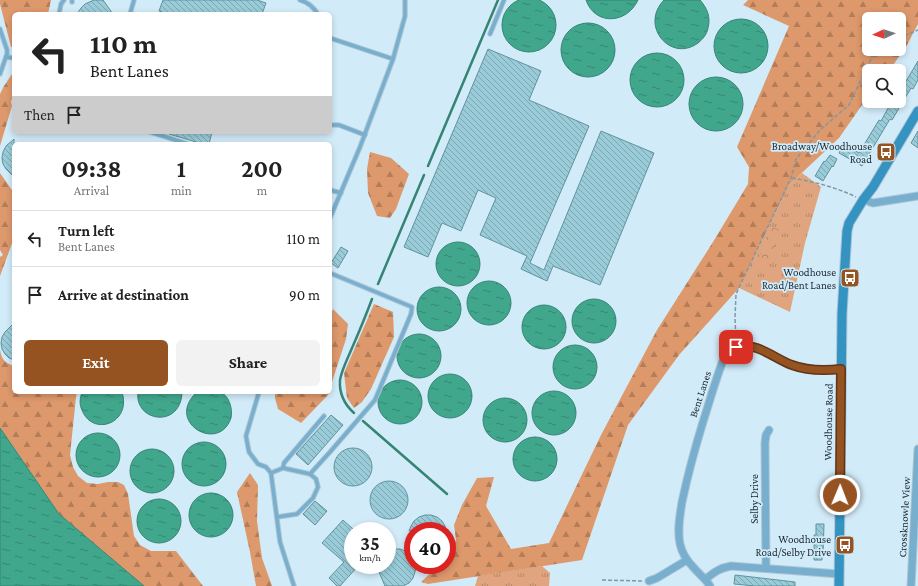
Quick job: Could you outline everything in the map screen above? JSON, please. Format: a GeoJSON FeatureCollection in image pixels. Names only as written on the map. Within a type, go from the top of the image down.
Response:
{"type":"FeatureCollection","features":[{"type":"Feature","properties":{"kind":"street","name":"Woodhouse Road"},"geometry":{"type":"LineString","coordinates":[[839,586],[842,314],[847,231],[849,223],[863,199],[873,187],[918,111]]}},
{"type":"Feature","properties":{"kind":"street"},"geometry":{"type":"LineString","coordinates":[[863,199],[870,202],[883,202],[918,196]]}},
{"type":"Feature","properties":{"kind":"street"},"geometry":{"type":"LineString","coordinates":[[736,347],[744,346],[761,349],[790,365],[801,368],[824,371],[841,369]]}},
{"type":"Feature","properties":{"kind":"street","name":"Bent Lanes"},"geometry":{"type":"LineString","coordinates":[[708,583],[687,560],[682,551],[679,530],[681,507],[694,452],[721,366],[724,358],[736,347]]}},
{"type":"Feature","properties":{"kind":"street","name":"Selby Drive"},"geometry":{"type":"LineString","coordinates":[[766,568],[765,443],[766,435],[769,430]]}},
{"type":"Feature","properties":{"kind":"street","name":"Crossknowle View"},"geometry":{"type":"LineString","coordinates":[[911,586],[918,449]]}},
{"type":"Feature","properties":{"kind":"street"},"geometry":{"type":"LineString","coordinates":[[649,581],[658,578],[687,560]]}},
{"type":"Feature","properties":{"kind":"street"},"geometry":{"type":"LineString","coordinates":[[708,583],[715,571],[731,566],[839,574]]}},
{"type":"Feature","properties":{"kind":"lane"},"geometry":{"type":"LineString","coordinates":[[59,12],[61,4],[64,0]]}},
{"type":"Feature","properties":{"kind":"lane"},"geometry":{"type":"LineString","coordinates":[[131,12],[134,0]]}},
{"type":"Feature","properties":{"kind":"lane"},"geometry":{"type":"LineString","coordinates":[[300,0],[311,5],[316,12]]}},
{"type":"Feature","properties":{"kind":"lane"},"geometry":{"type":"LineString","coordinates":[[332,213],[365,135],[393,59],[405,16],[406,0]]}},
{"type":"Feature","properties":{"kind":"lane"},"geometry":{"type":"LineString","coordinates":[[490,34],[504,0]]}},
{"type":"Feature","properties":{"kind":"lane"},"geometry":{"type":"LineString","coordinates":[[0,29],[7,50],[6,58],[0,74]]}},
{"type":"Feature","properties":{"kind":"lane"},"geometry":{"type":"LineString","coordinates":[[332,39],[393,59]]}},
{"type":"Feature","properties":{"kind":"lane"},"geometry":{"type":"LineString","coordinates":[[6,58],[12,58]]}},
{"type":"Feature","properties":{"kind":"lane"},"geometry":{"type":"LineString","coordinates":[[332,125],[339,126],[365,135]]}},
{"type":"Feature","properties":{"kind":"lane"},"geometry":{"type":"LineString","coordinates":[[156,134],[182,142]]}},
{"type":"Feature","properties":{"kind":"lane"},"geometry":{"type":"LineString","coordinates":[[332,191],[341,193]]}},
{"type":"Feature","properties":{"kind":"lane"},"geometry":{"type":"LineString","coordinates":[[310,474],[375,400],[411,314],[412,307],[332,274]]}},
{"type":"Feature","properties":{"kind":"lane"},"geometry":{"type":"LineString","coordinates":[[259,394],[246,436],[249,452],[258,464],[266,467],[271,473],[280,542],[294,586]]}},
{"type":"Feature","properties":{"kind":"lane"},"geometry":{"type":"LineString","coordinates":[[282,468],[284,462],[324,416]]}},
{"type":"Feature","properties":{"kind":"lane"},"geometry":{"type":"LineString","coordinates":[[271,473],[282,468],[310,474],[316,479],[318,487],[313,498],[297,514],[277,517]]}},
{"type":"Feature","properties":{"kind":"path"},"geometry":{"type":"LineString","coordinates":[[906,35],[918,30]]}},
{"type":"Feature","properties":{"kind":"path"},"geometry":{"type":"LineString","coordinates":[[736,347],[736,294],[792,178],[796,159],[820,130],[849,105],[873,56]]}},
{"type":"Feature","properties":{"kind":"path"},"geometry":{"type":"LineString","coordinates":[[792,178],[812,181],[837,188],[863,199]]}},
{"type":"Feature","properties":{"kind":"path"},"geometry":{"type":"LineString","coordinates":[[602,580],[649,581]]}},
{"type":"Feature","properties":{"kind":"green space"},"geometry":{"type":"Polygon","coordinates":[[[0,0],[51,0],[48,12],[12,12],[12,47],[0,0]]]}},
{"type":"Feature","properties":{"kind":"green space"},"geometry":{"type":"Polygon","coordinates":[[[748,0],[918,0],[918,24],[906,46],[906,12],[862,12],[862,56],[899,56],[894,64],[862,64],[862,105],[839,138],[789,185],[739,288],[679,355],[628,425],[582,560],[428,584],[421,582],[429,574],[456,574],[455,522],[462,505],[477,478],[494,477],[486,506],[511,549],[549,543],[601,435],[657,330],[748,184],[749,167],[737,147],[789,26],[743,5],[748,0]]]}},
{"type":"Feature","properties":{"kind":"green space"},"geometry":{"type":"Polygon","coordinates":[[[12,74],[12,106],[0,146],[0,94],[12,74]]]}},
{"type":"Feature","properties":{"kind":"green space"},"geometry":{"type":"Polygon","coordinates":[[[370,152],[391,158],[409,174],[396,209],[390,218],[377,216],[368,193],[367,169],[370,152]]]}},
{"type":"Feature","properties":{"kind":"green space"},"geometry":{"type":"Polygon","coordinates":[[[0,173],[12,190],[12,243],[0,276],[0,257],[3,255],[0,250],[0,173]]]}},
{"type":"Feature","properties":{"kind":"green space"},"geometry":{"type":"Polygon","coordinates":[[[802,173],[821,187],[805,243],[790,312],[739,288],[789,185],[802,173]]]}},
{"type":"Feature","properties":{"kind":"green space"},"geometry":{"type":"Polygon","coordinates":[[[770,226],[780,230],[770,263],[759,259],[770,226]]]}},
{"type":"Feature","properties":{"kind":"green space"},"geometry":{"type":"Polygon","coordinates":[[[374,304],[393,312],[394,337],[371,389],[362,402],[354,408],[347,398],[344,373],[374,304]]]}},
{"type":"Feature","properties":{"kind":"green space"},"geometry":{"type":"Polygon","coordinates":[[[333,309],[348,324],[346,339],[332,382],[333,309]]]}},
{"type":"Feature","properties":{"kind":"green space"},"geometry":{"type":"Polygon","coordinates":[[[0,349],[4,360],[12,365],[12,394],[77,394],[70,455],[73,467],[78,476],[87,483],[98,484],[118,482],[124,485],[128,494],[134,536],[140,545],[151,551],[176,551],[203,586],[144,586],[59,514],[0,428],[0,349]]]}},
{"type":"Feature","properties":{"kind":"green space"},"geometry":{"type":"Polygon","coordinates":[[[275,394],[328,394],[301,423],[278,409],[275,394]]]}},
{"type":"Feature","properties":{"kind":"green space"},"geometry":{"type":"Polygon","coordinates":[[[250,473],[258,485],[257,521],[262,558],[272,586],[256,586],[237,492],[250,473]]]}},
{"type":"Feature","properties":{"kind":"green space"},"geometry":{"type":"Polygon","coordinates":[[[542,566],[550,573],[549,586],[475,586],[478,576],[542,566]]]}},
{"type":"Feature","properties":{"kind":"water"},"geometry":{"type":"Polygon","coordinates":[[[522,-1],[536,-1],[544,3],[551,10],[556,20],[556,30],[551,40],[544,47],[534,52],[524,52],[514,47],[507,40],[502,30],[502,20],[507,10],[510,6],[522,-1]]]}},
{"type":"Feature","properties":{"kind":"water"},"geometry":{"type":"Polygon","coordinates":[[[586,0],[638,0],[633,8],[626,14],[611,19],[604,18],[596,14],[590,8],[586,0]]]}},
{"type":"Feature","properties":{"kind":"water"},"geometry":{"type":"Polygon","coordinates":[[[664,0],[700,0],[708,13],[709,24],[706,34],[698,43],[688,48],[678,48],[669,45],[662,39],[657,30],[655,20],[657,10],[664,0]]]}},
{"type":"Feature","properties":{"kind":"water"},"geometry":{"type":"Polygon","coordinates":[[[736,19],[746,19],[756,23],[764,31],[768,41],[768,51],[764,61],[756,69],[746,73],[736,73],[726,69],[718,61],[714,51],[714,41],[718,31],[726,23],[736,19]]]}},
{"type":"Feature","properties":{"kind":"water"},"geometry":{"type":"Polygon","coordinates":[[[583,23],[593,23],[603,27],[611,35],[615,45],[615,55],[611,65],[603,73],[593,77],[583,77],[573,73],[565,65],[561,55],[561,45],[565,35],[573,27],[583,23]]]}},
{"type":"Feature","properties":{"kind":"water"},"geometry":{"type":"Polygon","coordinates":[[[652,53],[662,53],[672,57],[680,65],[684,75],[684,85],[680,95],[672,103],[662,107],[652,107],[642,103],[634,95],[630,85],[630,75],[634,65],[642,57],[652,53]]]}},
{"type":"Feature","properties":{"kind":"water"},"geometry":{"type":"Polygon","coordinates":[[[711,77],[721,77],[731,81],[739,89],[743,99],[743,109],[739,119],[731,127],[721,131],[711,131],[701,127],[693,119],[689,109],[689,99],[693,89],[701,81],[711,77]]]}},
{"type":"Feature","properties":{"kind":"water"},"geometry":{"type":"Polygon","coordinates":[[[454,242],[462,242],[467,243],[474,248],[479,255],[479,273],[474,280],[467,285],[454,286],[446,283],[439,276],[436,268],[436,260],[439,252],[446,245],[454,242]]]}},
{"type":"Feature","properties":{"kind":"water"},"geometry":{"type":"Polygon","coordinates":[[[485,281],[493,281],[498,282],[505,287],[510,294],[510,312],[505,319],[498,324],[485,325],[477,322],[470,315],[467,307],[467,299],[470,291],[477,284],[485,281]]]}},
{"type":"Feature","properties":{"kind":"water"},"geometry":{"type":"Polygon","coordinates":[[[435,287],[443,287],[448,288],[455,293],[460,300],[460,318],[455,325],[448,330],[435,331],[427,328],[420,321],[417,313],[417,305],[420,297],[427,290],[435,287]]]}},
{"type":"Feature","properties":{"kind":"water"},"geometry":{"type":"Polygon","coordinates":[[[590,299],[598,299],[603,300],[610,305],[615,312],[615,330],[610,337],[603,342],[590,343],[582,340],[575,333],[572,325],[572,317],[575,309],[582,302],[590,299]]]}},
{"type":"Feature","properties":{"kind":"water"},"geometry":{"type":"Polygon","coordinates":[[[540,305],[548,305],[553,306],[560,311],[565,318],[565,336],[560,343],[553,348],[540,349],[532,346],[525,339],[522,331],[522,323],[525,315],[532,308],[540,305]]]}},
{"type":"Feature","properties":{"kind":"water"},"geometry":{"type":"Polygon","coordinates":[[[415,334],[423,334],[428,335],[435,340],[440,347],[440,365],[435,372],[428,377],[415,378],[407,375],[400,368],[397,360],[397,352],[400,344],[407,337],[415,334]]]}},
{"type":"Feature","properties":{"kind":"water"},"geometry":{"type":"Polygon","coordinates":[[[571,345],[579,345],[584,346],[591,351],[596,358],[596,376],[591,383],[584,388],[571,389],[563,386],[556,379],[553,371],[553,363],[556,355],[563,348],[571,345]]]}},
{"type":"Feature","properties":{"kind":"water"},"geometry":{"type":"Polygon","coordinates":[[[446,374],[454,374],[459,375],[466,380],[471,387],[471,405],[466,412],[459,417],[446,418],[438,415],[431,408],[428,400],[428,392],[431,384],[438,377],[446,374]]]}},
{"type":"Feature","properties":{"kind":"water"},"geometry":{"type":"Polygon","coordinates":[[[396,380],[404,380],[409,381],[416,386],[421,393],[421,411],[416,418],[409,423],[396,424],[388,421],[381,414],[378,406],[378,398],[381,390],[388,383],[396,380]]]}},
{"type":"Feature","properties":{"kind":"water"},"geometry":{"type":"Polygon","coordinates":[[[550,391],[558,391],[563,392],[570,397],[575,404],[575,422],[570,429],[563,434],[550,435],[542,432],[535,425],[532,417],[532,409],[535,401],[542,394],[550,391]]]}},
{"type":"Feature","properties":{"kind":"water"},"geometry":{"type":"Polygon","coordinates":[[[82,394],[122,394],[124,403],[121,412],[116,419],[110,423],[102,425],[94,423],[87,418],[81,408],[82,394]]]}},
{"type":"Feature","properties":{"kind":"water"},"geometry":{"type":"Polygon","coordinates":[[[138,394],[182,394],[180,404],[174,412],[167,416],[158,417],[150,415],[143,410],[139,402],[138,394]]]}},
{"type":"Feature","properties":{"kind":"water"},"geometry":{"type":"Polygon","coordinates":[[[195,394],[223,394],[230,402],[231,418],[225,428],[216,433],[206,434],[197,430],[190,423],[187,414],[188,403],[195,394]]]}},
{"type":"Feature","properties":{"kind":"water"},"geometry":{"type":"Polygon","coordinates":[[[501,398],[509,398],[514,399],[521,404],[526,411],[526,429],[521,436],[514,441],[501,442],[493,439],[486,432],[483,424],[483,416],[486,408],[493,401],[501,398]]]}},
{"type":"Feature","properties":{"kind":"water"},"geometry":{"type":"Polygon","coordinates":[[[0,428],[59,514],[144,586],[0,586],[0,428]]]}},
{"type":"Feature","properties":{"kind":"water"},"geometry":{"type":"Polygon","coordinates":[[[94,433],[102,433],[107,434],[114,439],[119,446],[119,464],[114,471],[107,476],[94,477],[86,474],[79,467],[76,459],[76,451],[79,443],[86,436],[94,433]]]}},
{"type":"Feature","properties":{"kind":"water"},"geometry":{"type":"Polygon","coordinates":[[[531,437],[539,437],[544,438],[551,443],[556,450],[556,468],[551,475],[544,480],[531,481],[523,478],[516,471],[513,463],[513,455],[516,447],[523,440],[531,437]]]}},
{"type":"Feature","properties":{"kind":"water"},"geometry":{"type":"Polygon","coordinates":[[[200,442],[208,442],[213,443],[220,448],[225,455],[225,473],[220,480],[213,485],[200,486],[192,483],[185,476],[182,468],[182,460],[185,452],[192,445],[200,442]]]}},
{"type":"Feature","properties":{"kind":"water"},"geometry":{"type":"Polygon","coordinates":[[[148,449],[156,449],[161,450],[168,455],[173,462],[173,480],[168,487],[161,492],[148,493],[140,490],[133,483],[130,475],[130,467],[133,459],[140,452],[148,449]]]}},
{"type":"Feature","properties":{"kind":"water"},"geometry":{"type":"Polygon","coordinates":[[[207,493],[215,493],[220,494],[227,499],[232,506],[232,524],[227,531],[220,536],[207,537],[199,534],[192,527],[189,519],[189,511],[192,503],[199,496],[207,493]]]}},
{"type":"Feature","properties":{"kind":"water"},"geometry":{"type":"Polygon","coordinates":[[[155,499],[163,499],[168,500],[175,505],[180,512],[180,530],[175,537],[168,542],[155,543],[147,540],[140,533],[137,525],[137,517],[140,509],[147,502],[155,499]]]}},
{"type":"Feature","properties":{"kind":"building"},"geometry":{"type":"Polygon","coordinates":[[[94,0],[103,0],[112,12],[78,12],[85,4],[94,0]]]}},
{"type":"Feature","properties":{"kind":"building"},"geometry":{"type":"Polygon","coordinates":[[[163,0],[257,0],[266,3],[263,12],[159,11],[163,0]]]}},
{"type":"Feature","properties":{"kind":"building"},"geometry":{"type":"Polygon","coordinates":[[[488,49],[541,71],[529,100],[589,126],[530,263],[544,270],[601,131],[654,153],[600,285],[553,266],[547,281],[521,269],[527,256],[480,235],[496,198],[478,190],[461,231],[442,223],[428,257],[404,247],[488,49]]]}},
{"type":"Feature","properties":{"kind":"building"},"geometry":{"type":"Polygon","coordinates":[[[918,61],[918,80],[913,89],[911,88],[906,96],[906,81],[918,61]]]}},
{"type":"Feature","properties":{"kind":"building"},"geometry":{"type":"Polygon","coordinates":[[[888,108],[899,108],[892,120],[890,119],[862,166],[839,153],[844,144],[859,153],[879,120],[881,121],[888,108]]]}},
{"type":"Feature","properties":{"kind":"building"},"geometry":{"type":"Polygon","coordinates":[[[918,131],[918,148],[911,143],[918,131]]]}},
{"type":"Feature","properties":{"kind":"building"},"geometry":{"type":"Polygon","coordinates":[[[169,134],[212,134],[210,142],[196,142],[169,134]]]}},
{"type":"Feature","properties":{"kind":"building"},"geometry":{"type":"Polygon","coordinates":[[[14,139],[14,142],[12,142],[12,175],[3,164],[3,152],[6,146],[14,139]]]}},
{"type":"Feature","properties":{"kind":"building"},"geometry":{"type":"Polygon","coordinates":[[[830,155],[837,159],[823,181],[815,176],[824,161],[825,162],[830,155]]]}},
{"type":"Feature","properties":{"kind":"building"},"geometry":{"type":"Polygon","coordinates":[[[341,247],[348,251],[338,268],[332,264],[341,247]]]}},
{"type":"Feature","properties":{"kind":"building"},"geometry":{"type":"Polygon","coordinates":[[[12,325],[12,359],[5,354],[2,349],[2,337],[12,325]]]}},
{"type":"Feature","properties":{"kind":"building"},"geometry":{"type":"Polygon","coordinates":[[[331,415],[343,425],[308,465],[296,454],[331,415]]]}},
{"type":"Feature","properties":{"kind":"building"},"geometry":{"type":"Polygon","coordinates":[[[353,448],[363,451],[369,457],[372,467],[369,477],[363,483],[353,486],[343,483],[337,477],[334,467],[337,457],[343,451],[353,448]]]}},
{"type":"Feature","properties":{"kind":"building"},"geometry":{"type":"Polygon","coordinates":[[[389,481],[399,484],[405,490],[408,500],[405,510],[399,516],[389,519],[379,516],[373,510],[370,500],[373,490],[379,484],[389,481]]]}},
{"type":"Feature","properties":{"kind":"building"},"geometry":{"type":"Polygon","coordinates":[[[315,501],[327,511],[315,525],[303,514],[315,501]]]}},
{"type":"Feature","properties":{"kind":"building"},"geometry":{"type":"Polygon","coordinates":[[[431,515],[437,517],[443,522],[413,522],[419,517],[431,515]]]}},
{"type":"Feature","properties":{"kind":"building"},"geometry":{"type":"Polygon","coordinates":[[[343,520],[345,522],[344,522],[344,562],[322,543],[343,520]]]}},
{"type":"Feature","properties":{"kind":"building"},"geometry":{"type":"Polygon","coordinates":[[[816,524],[824,524],[822,560],[814,560],[814,535],[816,535],[816,524]]]}},
{"type":"Feature","properties":{"kind":"building"},"geometry":{"type":"Polygon","coordinates":[[[396,549],[404,551],[404,574],[414,574],[413,578],[409,583],[403,586],[385,586],[380,574],[396,574],[396,549]]]}},
{"type":"Feature","properties":{"kind":"building"},"geometry":{"type":"Polygon","coordinates":[[[344,562],[344,574],[351,574],[340,586],[337,586],[329,578],[344,562]]]}},
{"type":"Feature","properties":{"kind":"building"},"geometry":{"type":"Polygon","coordinates":[[[735,575],[795,582],[795,586],[755,586],[734,584],[735,575]]]}},
{"type":"Feature","properties":{"kind":"waterway"},"geometry":{"type":"LineString","coordinates":[[428,166],[498,0]]}},
{"type":"Feature","properties":{"kind":"waterway"},"geometry":{"type":"LineString","coordinates":[[378,284],[424,175]]}},
{"type":"Feature","properties":{"kind":"waterway"},"geometry":{"type":"LineString","coordinates":[[354,413],[347,406],[343,398],[340,390],[340,380],[372,299]]}},
{"type":"Feature","properties":{"kind":"waterway"},"geometry":{"type":"LineString","coordinates":[[363,421],[447,494]]}},
{"type":"Feature","properties":{"kind":"place","name":"Broadway/Woodhouse Road"},"geometry":{"type":"Point","coordinates":[886,152]}},
{"type":"Feature","properties":{"kind":"place","name":"Woodhouse Road/Bent Lanes"},"geometry":{"type":"Point","coordinates":[850,278]}},
{"type":"Feature","properties":{"kind":"place","name":"Woodhouse Road/Selby Drive"},"geometry":{"type":"Point","coordinates":[845,545]}},
{"type":"Feature","properties":{"kind":"route"},"geometry":{"type":"LineString","coordinates":[[736,347],[744,346],[761,349],[790,365],[801,368],[824,371],[841,369],[840,495]]}}]}
